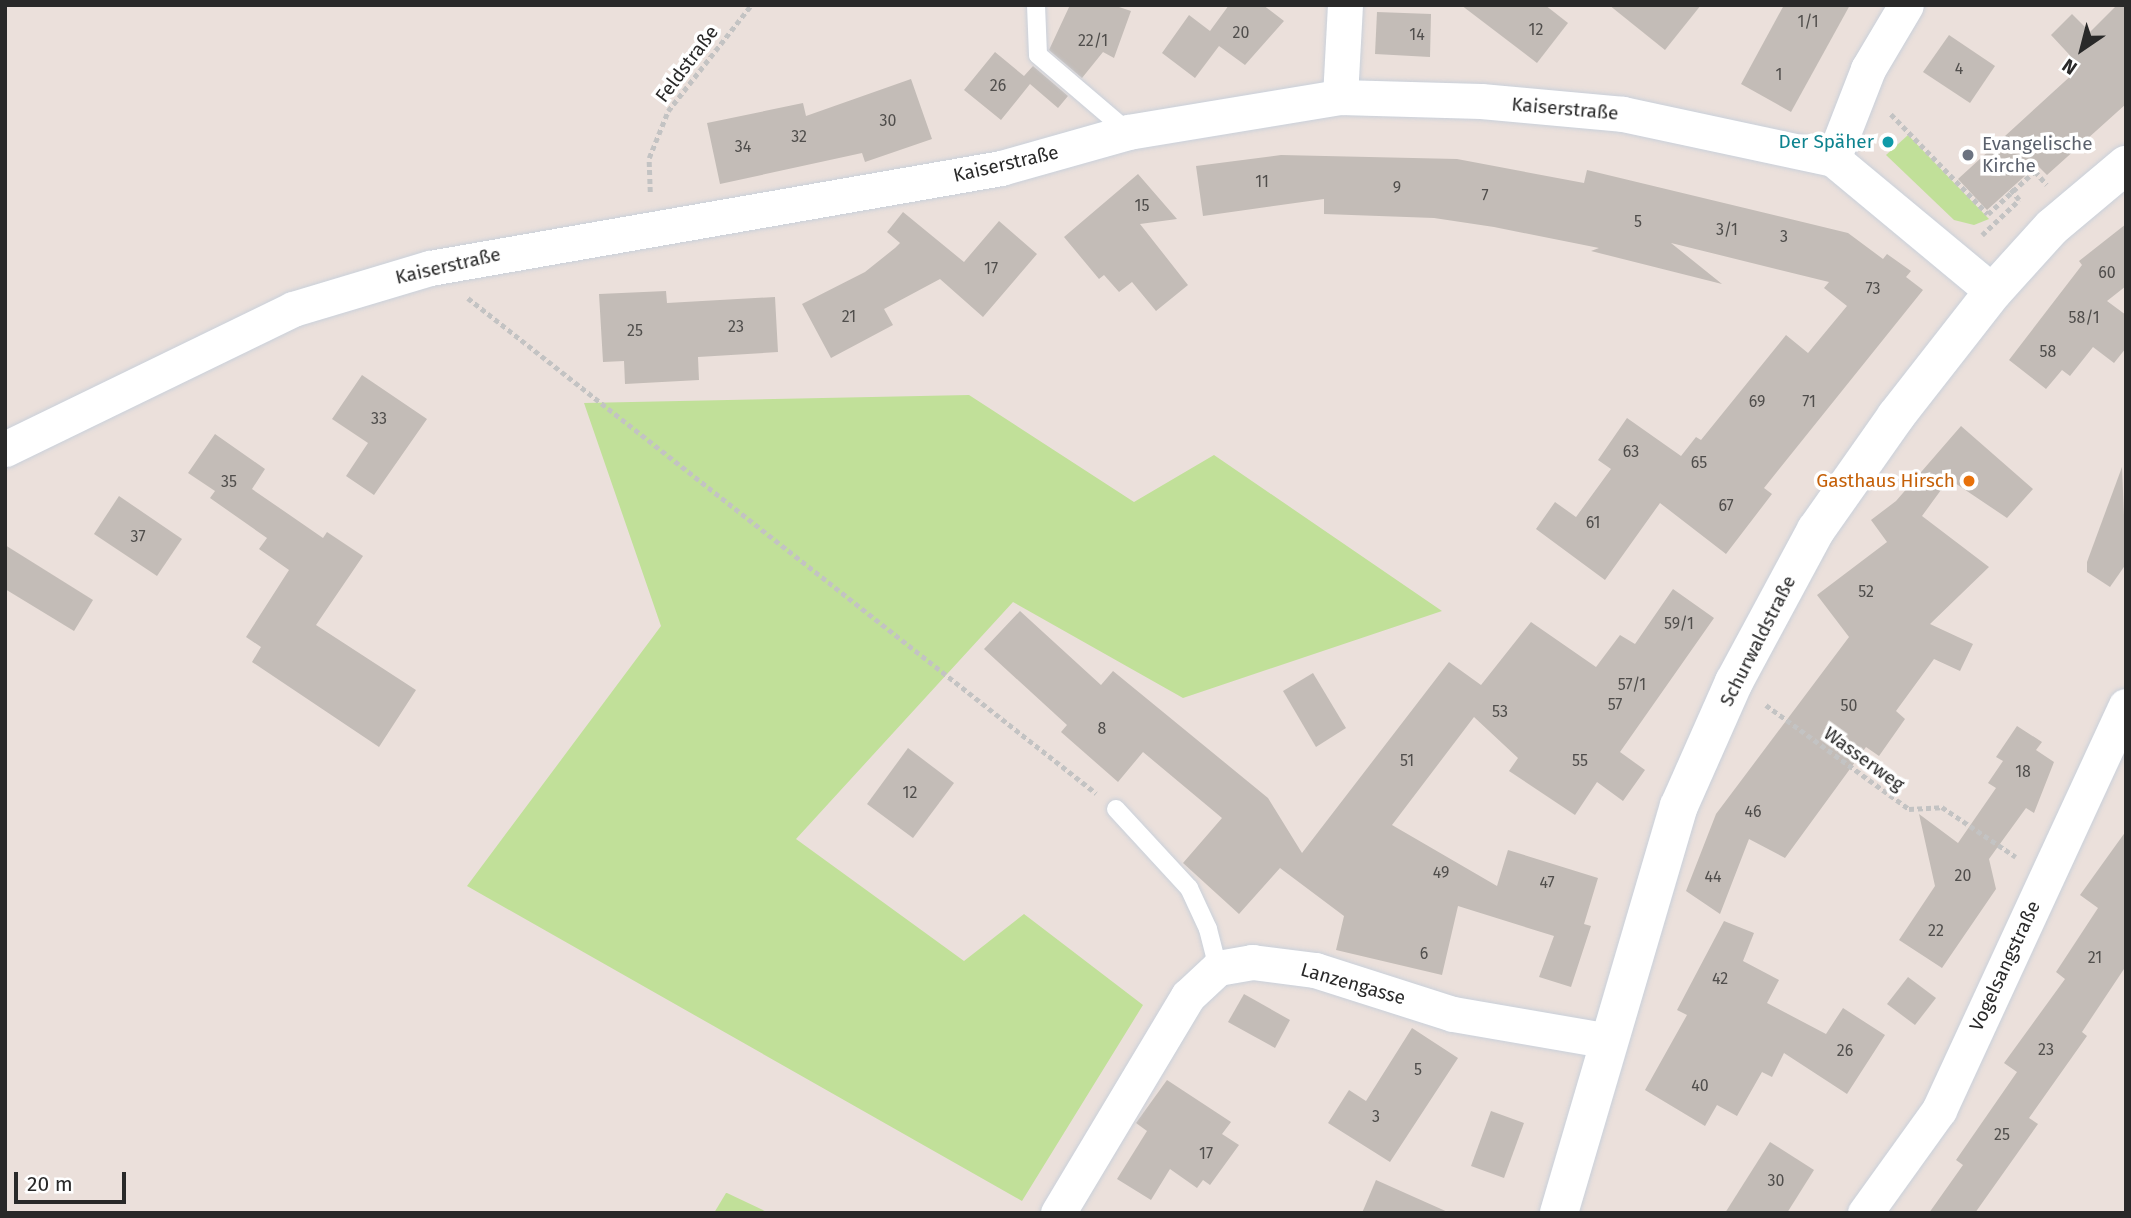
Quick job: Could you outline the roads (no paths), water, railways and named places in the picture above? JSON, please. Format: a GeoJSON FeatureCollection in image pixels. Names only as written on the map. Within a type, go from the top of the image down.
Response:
{"type":"FeatureCollection","features":[{"type":"Feature","properties":{"kind":"main road","name":"Schurwaldstraße"},"geometry":{"type":"LineString","coordinates":[[1559,1213],[1679,806],[1734,682],[1816,530],[1896,416],[1993,292],[2052,227],[2126,165]]}},
{"type":"Feature","properties":{"kind":"street"},"geometry":{"type":"LineString","coordinates":[[1339,97],[1345,5]]}},
{"type":"Feature","properties":{"kind":"street"},"geometry":{"type":"LineString","coordinates":[[1833,159],[1861,87],[1906,5]]}},
{"type":"Feature","properties":{"kind":"street","name":"Kaiserstraße"},"geometry":{"type":"LineString","coordinates":[[5,449],[293,309],[430,268],[651,227],[1002,168],[1128,132],[1339,97],[1481,101],[1623,114],[1833,159],[1993,292]]}},
{"type":"Feature","properties":{"kind":"street","name":"Vogelsangstraße"},"geometry":{"type":"LineString","coordinates":[[1865,1213],[1939,1110],[2126,706]]}},
{"type":"Feature","properties":{"kind":"street","name":"Lanzengasse"},"geometry":{"type":"LineString","coordinates":[[1218,968],[1252,962],[1315,970],[1453,1014],[1610,1041]]}},
{"type":"Feature","properties":{"kind":"street"},"geometry":{"type":"LineString","coordinates":[[1058,1213],[1188,996],[1218,968]]}},
{"type":"Feature","properties":{"kind":"lane"},"geometry":{"type":"LineString","coordinates":[[1036,5],[1038,55],[1128,132]]}},
{"type":"Feature","properties":{"kind":"lane"},"geometry":{"type":"LineString","coordinates":[[1116,809],[1189,888],[1208,929],[1218,968]]}},
{"type":"Feature","properties":{"kind":"place","name":"Der Späher"},"geometry":{"type":"Point","coordinates":[1888,142]}},
{"type":"Feature","properties":{"kind":"place","name":"Evangelische Kirche"},"geometry":{"type":"Point","coordinates":[1968,155]}},
{"type":"Feature","properties":{"kind":"place","name":"Gasthaus Hirsch"},"geometry":{"type":"Point","coordinates":[1969,481]}}]}
